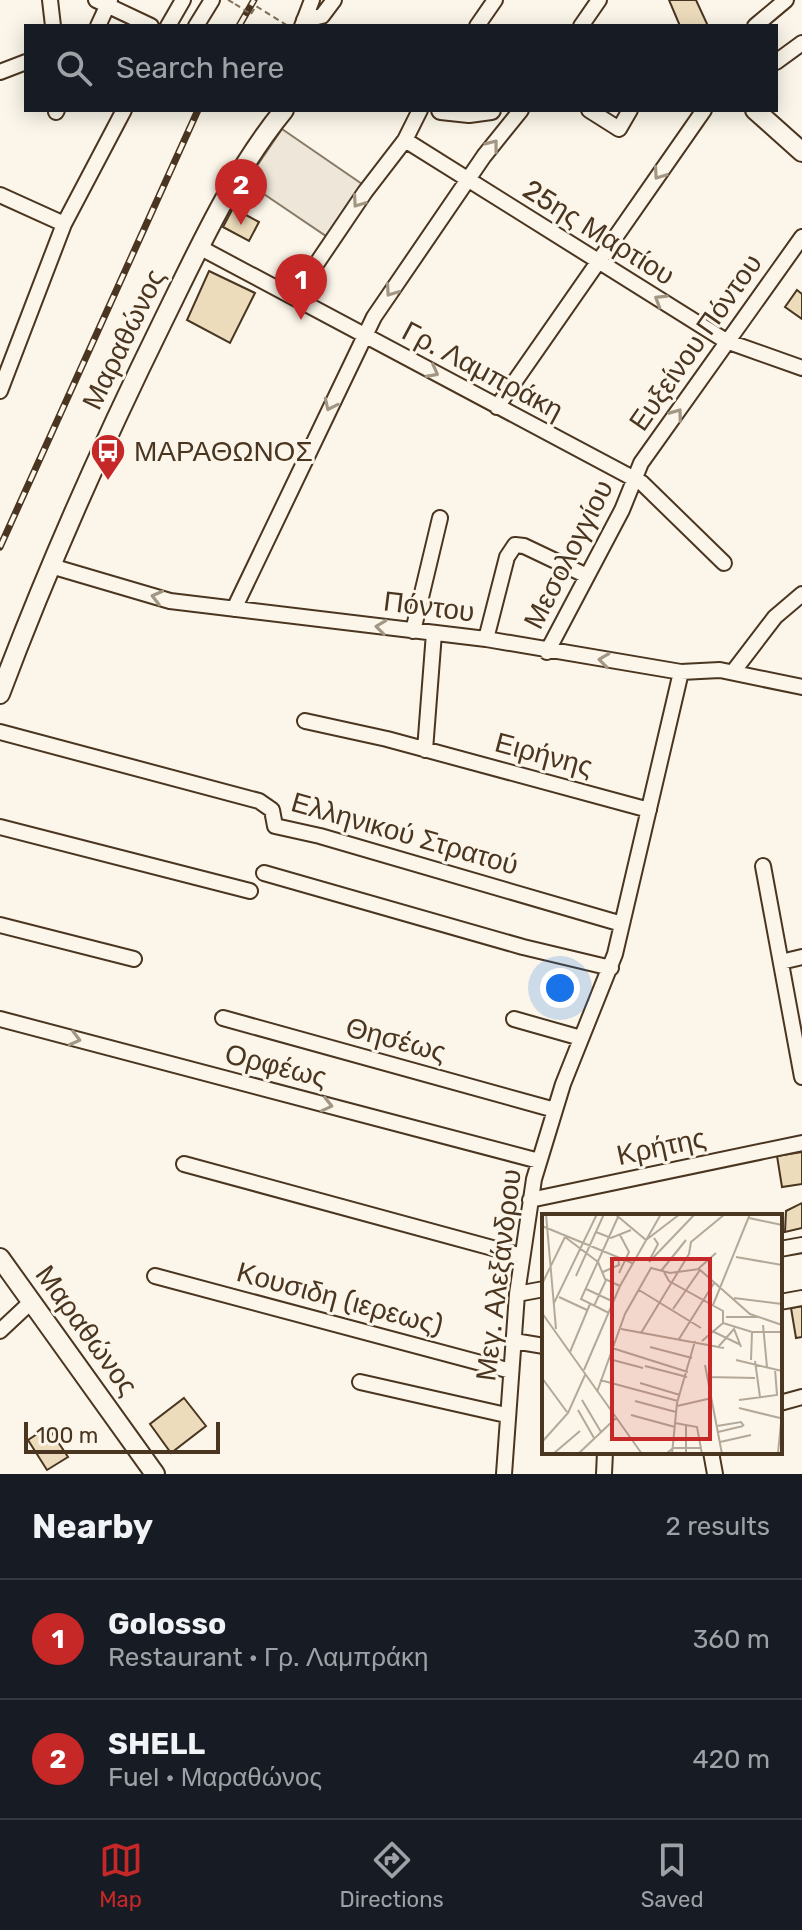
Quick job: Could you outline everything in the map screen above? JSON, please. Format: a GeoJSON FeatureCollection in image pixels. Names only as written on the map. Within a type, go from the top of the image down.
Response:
{"type":"FeatureCollection","features":[{"type":"Feature","properties":{"kind":"main road","name":"Μαραθώνος"},"geometry":{"type":"LineString","coordinates":[[0,694],[100,451],[199,247],[283,112]]}},
{"type":"Feature","properties":{"kind":"main road"},"geometry":{"type":"LineString","coordinates":[[757,112],[802,152]]}},
{"type":"Feature","properties":{"kind":"main road","name":"Μαραθώνος"},"geometry":{"type":"LineString","coordinates":[[0,1258],[155,1474]]}},
{"type":"Feature","properties":{"kind":"street"},"geometry":{"type":"LineString","coordinates":[[50,0],[53,24]]}},
{"type":"Feature","properties":{"kind":"street"},"geometry":{"type":"LineString","coordinates":[[169,24],[183,0]]}},
{"type":"Feature","properties":{"kind":"street"},"geometry":{"type":"LineString","coordinates":[[197,24],[212,0]]}},
{"type":"Feature","properties":{"kind":"street"},"geometry":{"type":"LineString","coordinates":[[303,23],[312,0]]}},
{"type":"Feature","properties":{"kind":"street"},"geometry":{"type":"LineString","coordinates":[[303,23],[322,16],[334,0]]}},
{"type":"Feature","properties":{"kind":"street"},"geometry":{"type":"LineString","coordinates":[[478,24],[495,0]]}},
{"type":"Feature","properties":{"kind":"street"},"geometry":{"type":"LineString","coordinates":[[582,24],[599,0]]}},
{"type":"Feature","properties":{"kind":"street"},"geometry":{"type":"LineString","coordinates":[[757,24],[786,0]]}},
{"type":"Feature","properties":{"kind":"street"},"geometry":{"type":"LineString","coordinates":[[99,24],[105,2],[147,24]]}},
{"type":"Feature","properties":{"kind":"street"},"geometry":{"type":"LineString","coordinates":[[778,61],[802,43]]}},
{"type":"Feature","properties":{"kind":"street"},"geometry":{"type":"LineString","coordinates":[[0,72],[24,63]]}},
{"type":"Feature","properties":{"kind":"street"},"geometry":{"type":"LineString","coordinates":[[0,391],[64,224],[123,112]]}},
{"type":"Feature","properties":{"kind":"street"},"geometry":{"type":"LineString","coordinates":[[294,297],[343,223],[405,140],[419,112]]}},
{"type":"Feature","properties":{"kind":"street"},"geometry":{"type":"LineString","coordinates":[[234,609],[364,335],[467,181],[519,112]]}},
{"type":"Feature","properties":{"kind":"street"},"geometry":{"type":"LineString","coordinates":[[592,112],[619,129],[629,112]]}},
{"type":"Feature","properties":{"kind":"street"},"geometry":{"type":"LineString","coordinates":[[497,407],[703,112]]}},
{"type":"Feature","properties":{"kind":"street","name":"25ης Μαρτίου"},"geometry":{"type":"LineString","coordinates":[[405,140],[726,341],[802,368]]}},
{"type":"Feature","properties":{"kind":"street"},"geometry":{"type":"LineString","coordinates":[[0,195],[64,224]]}},
{"type":"Feature","properties":{"kind":"street","name":"Ευξείνου Πόντου"},"geometry":{"type":"LineString","coordinates":[[635,479],[641,463],[802,237]]}},
{"type":"Feature","properties":{"kind":"street","name":"Γρ. Λαμπράκη"},"geometry":{"type":"LineString","coordinates":[[199,247],[635,479],[649,488],[724,563]]}},
{"type":"Feature","properties":{"kind":"street"},"geometry":{"type":"LineString","coordinates":[[0,346],[15,353]]}},
{"type":"Feature","properties":{"kind":"street","name":"Μεσολογγίου"},"geometry":{"type":"LineString","coordinates":[[547,652],[635,479]]}},
{"type":"Feature","properties":{"kind":"street"},"geometry":{"type":"LineString","coordinates":[[413,631],[440,518]]}},
{"type":"Feature","properties":{"kind":"street"},"geometry":{"type":"LineString","coordinates":[[486,639],[507,557],[515,545],[524,546],[585,575]]}},
{"type":"Feature","properties":{"kind":"street","name":"Πόντου"},"geometry":{"type":"LineString","coordinates":[[51,566],[161,599],[486,639],[547,652],[681,672],[733,672],[801,691]]}},
{"type":"Feature","properties":{"kind":"street"},"geometry":{"type":"LineString","coordinates":[[733,672],[775,617],[802,594]]}},
{"type":"Feature","properties":{"kind":"street"},"geometry":{"type":"LineString","coordinates":[[425,750],[434,633]]}},
{"type":"Feature","properties":{"kind":"street","name":"Μεγ. Αλεξάνδρου"},"geometry":{"type":"LineString","coordinates":[[504,1474],[517,1294],[530,1200],[555,1110],[611,968],[681,672]]}},
{"type":"Feature","properties":{"kind":"street","name":"Ειρήνης"},"geometry":{"type":"LineString","coordinates":[[305,721],[649,810]]}},
{"type":"Feature","properties":{"kind":"street","name":"Ελληνικού Στρατού"},"geometry":{"type":"LineString","coordinates":[[0,732],[259,801],[272,810],[275,826],[286,831],[320,836],[622,924]]}},
{"type":"Feature","properties":{"kind":"street"},"geometry":{"type":"LineString","coordinates":[[0,827],[250,891]]}},
{"type":"Feature","properties":{"kind":"street"},"geometry":{"type":"LineString","coordinates":[[763,866],[802,1077]]}},
{"type":"Feature","properties":{"kind":"street"},"geometry":{"type":"LineString","coordinates":[[264,873],[523,947],[611,968]]}},
{"type":"Feature","properties":{"kind":"street"},"geometry":{"type":"LineString","coordinates":[[0,925],[134,959]]}},
{"type":"Feature","properties":{"kind":"street"},"geometry":{"type":"LineString","coordinates":[[781,962],[802,957]]}},
{"type":"Feature","properties":{"kind":"street","name":"Θησέως"},"geometry":{"type":"LineString","coordinates":[[223,1018],[555,1110]]}},
{"type":"Feature","properties":{"kind":"street","name":"Ορφέως"},"geometry":{"type":"LineString","coordinates":[[0,1019],[539,1161]]}},
{"type":"Feature","properties":{"kind":"street"},"geometry":{"type":"LineString","coordinates":[[514,1019],[581,1038]]}},
{"type":"Feature","properties":{"kind":"street","name":"Κρήτης"},"geometry":{"type":"LineString","coordinates":[[530,1200],[802,1143]]}},
{"type":"Feature","properties":{"kind":"street"},"geometry":{"type":"LineString","coordinates":[[184,1164],[522,1256]]}},
{"type":"Feature","properties":{"kind":"street"},"geometry":{"type":"LineString","coordinates":[[782,1249],[802,1245]]}},
{"type":"Feature","properties":{"kind":"street","name":"Κουσιδη (ιερεως)"},"geometry":{"type":"LineString","coordinates":[[155,1276],[511,1371]]}},
{"type":"Feature","properties":{"kind":"street"},"geometry":{"type":"LineString","coordinates":[[517,1294],[542,1289]]}},
{"type":"Feature","properties":{"kind":"street"},"geometry":{"type":"LineString","coordinates":[[782,1302],[802,1298]]}},
{"type":"Feature","properties":{"kind":"street"},"geometry":{"type":"LineString","coordinates":[[0,1331],[32,1301]]}},
{"type":"Feature","properties":{"kind":"street"},"geometry":{"type":"LineString","coordinates":[[514,1341],[542,1346]]}},
{"type":"Feature","properties":{"kind":"street"},"geometry":{"type":"LineString","coordinates":[[360,1382],[506,1415]]}},
{"type":"Feature","properties":{"kind":"street"},"geometry":{"type":"LineString","coordinates":[[782,1402],[802,1397]]}},
{"type":"Feature","properties":{"kind":"street"},"geometry":{"type":"LineString","coordinates":[[604,1474],[605,1454]]}},
{"type":"Feature","properties":{"kind":"street"},"geometry":{"type":"LineString","coordinates":[[711,1454],[715,1474]]}},
{"type":"Feature","properties":{"kind":"path"},"geometry":{"type":"LineString","coordinates":[[228,0],[251,14],[256,6],[286,24]]}},
{"type":"Feature","properties":{"kind":"shaded area"},"geometry":{"type":"Polygon","coordinates":[[[282,129],[362,184],[326,236],[246,182],[282,129]]]}},
{"type":"Feature","properties":{"kind":"building"},"geometry":{"type":"Polygon","coordinates":[[[669,0],[696,0],[707,24],[679,24],[669,0]]]}},
{"type":"Feature","properties":{"kind":"building"},"geometry":{"type":"Polygon","coordinates":[[[233,208],[259,222],[249,241],[223,227],[233,208]]]}},
{"type":"Feature","properties":{"kind":"building"},"geometry":{"type":"Polygon","coordinates":[[[209,271],[255,293],[230,343],[187,320],[209,271]]]}},
{"type":"Feature","properties":{"kind":"building"},"geometry":{"type":"Polygon","coordinates":[[[797,290],[802,294],[802,319],[785,307],[797,290]]]}},
{"type":"Feature","properties":{"kind":"building"},"geometry":{"type":"Polygon","coordinates":[[[802,1152],[802,1184],[782,1187],[777,1156],[802,1152]]]}},
{"type":"Feature","properties":{"kind":"building"},"geometry":{"type":"Polygon","coordinates":[[[802,1203],[802,1228],[785,1232],[786,1211],[802,1203]]]}},
{"type":"Feature","properties":{"kind":"building"},"geometry":{"type":"Polygon","coordinates":[[[802,1306],[802,1337],[796,1338],[791,1308],[802,1306]]]}},
{"type":"Feature","properties":{"kind":"building"},"geometry":{"type":"Polygon","coordinates":[[[184,1398],[206,1426],[171,1453],[150,1424],[184,1398]]]}},
{"type":"Feature","properties":{"kind":"building"},"geometry":{"type":"Polygon","coordinates":[[[48,1427],[68,1457],[47,1470],[28,1440],[48,1427]]]}},
{"type":"Feature","properties":{"kind":"railway"},"geometry":{"type":"LineString","coordinates":[[240,24],[254,0]]}},
{"type":"Feature","properties":{"kind":"railway"},"geometry":{"type":"LineString","coordinates":[[0,547],[197,112]]}},
{"type":"Feature","properties":{"kind":"place","name":"SHELL"},"geometry":{"type":"Point","coordinates":[241,225]}},
{"type":"Feature","properties":{"kind":"place","name":"Golosso"},"geometry":{"type":"Point","coordinates":[301,320]}},
{"type":"Feature","properties":{"kind":"place","name":"ΜΑΡΑΘΩΝΟΣ"},"geometry":{"type":"Point","coordinates":[108,482]}}]}
